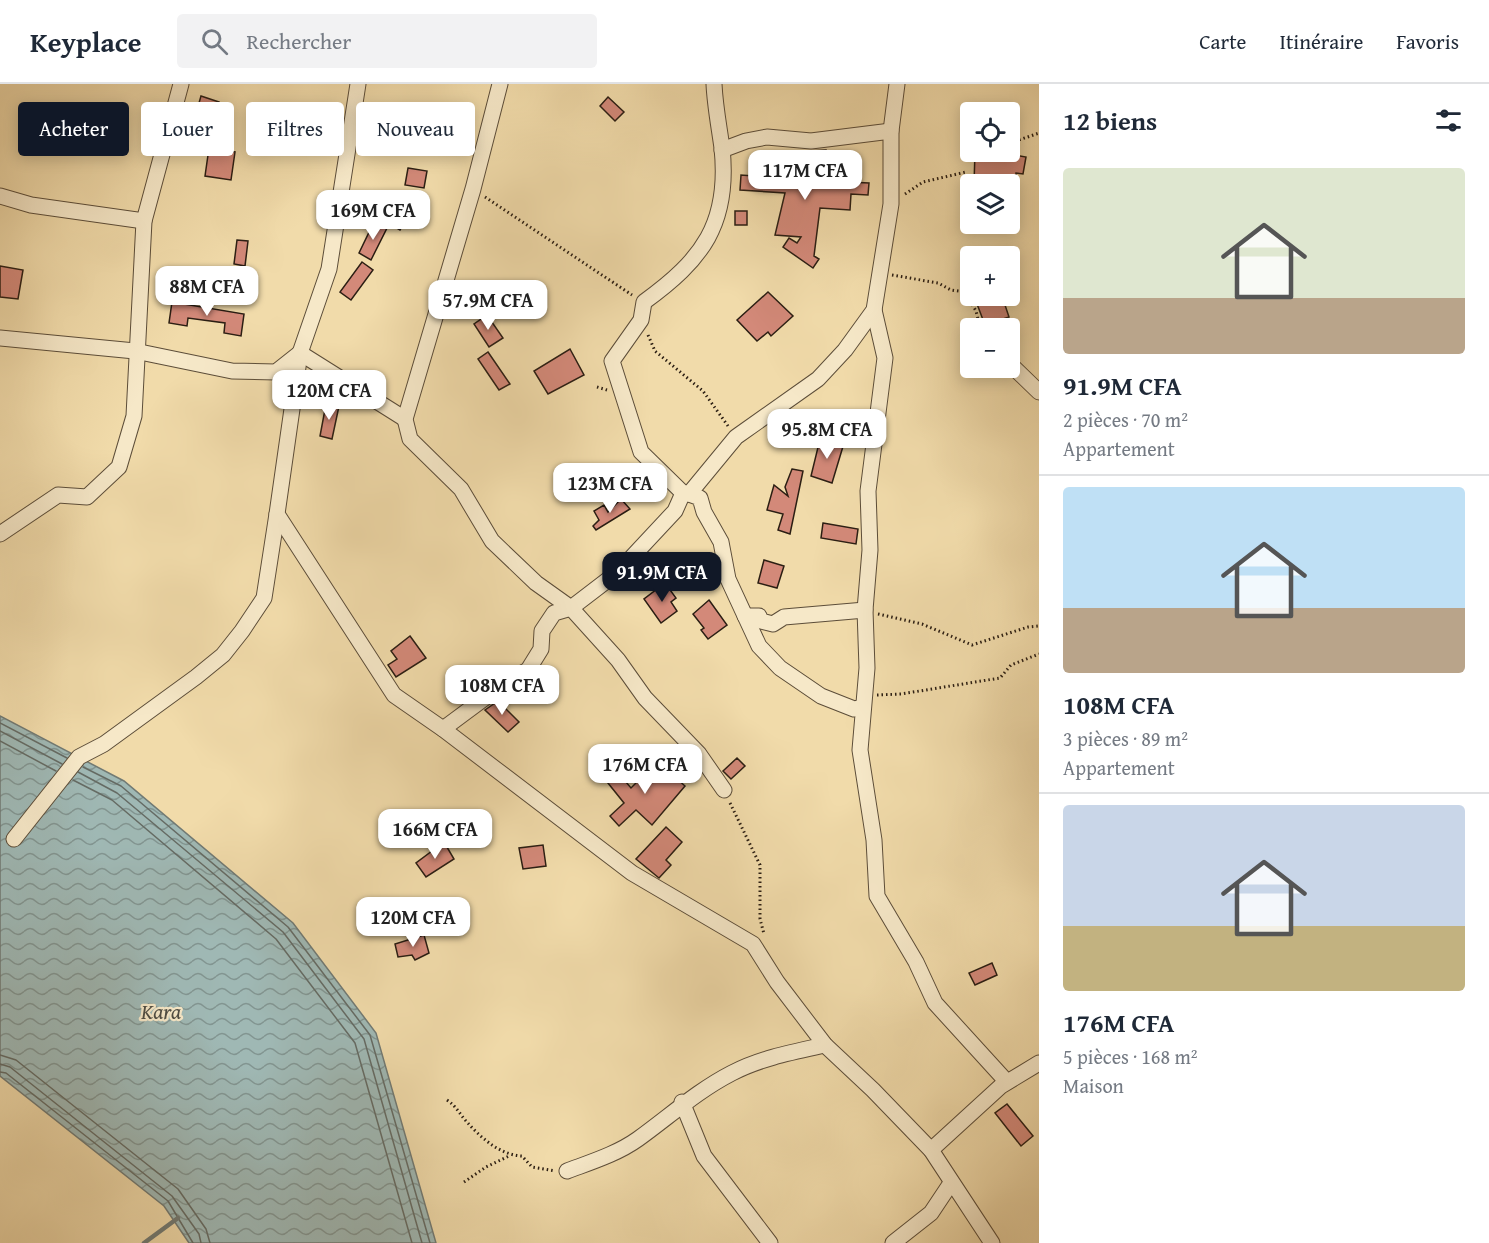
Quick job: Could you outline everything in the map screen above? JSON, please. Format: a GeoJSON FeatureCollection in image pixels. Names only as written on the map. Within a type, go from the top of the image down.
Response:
{"type":"FeatureCollection","features":[{"type":"Feature","properties":{"kind":"street"},"geometry":{"type":"LineString","coordinates":[[0,534],[58,495],[87,498],[119,467],[134,416],[135,351],[144,221],[181,84]]}},
{"type":"Feature","properties":{"kind":"street"},"geometry":{"type":"LineString","coordinates":[[14,839],[79,758],[104,744],[223,655],[264,598],[300,353],[328,269],[358,84]]}},
{"type":"Feature","properties":{"kind":"street"},"geometry":{"type":"LineString","coordinates":[[500,84],[473,189],[405,419],[410,439],[461,489],[492,541],[536,583],[571,608],[618,660],[645,698],[699,754],[724,790]]}},
{"type":"Feature","properties":{"kind":"street"},"geometry":{"type":"LineString","coordinates":[[714,84],[722,150],[722,198],[710,238],[674,280],[644,302],[641,320],[612,361],[641,452],[686,494],[700,498],[704,512],[721,542],[728,579],[759,646],[780,668],[821,696],[854,709],[863,707]]}},
{"type":"Feature","properties":{"kind":"street"},"geometry":{"type":"LineString","coordinates":[[897,84],[891,131],[891,204],[874,310],[885,358],[868,491],[870,550],[865,610],[867,668],[860,750],[874,840],[878,896],[916,962],[935,1003],[1008,1082]]}},
{"type":"Feature","properties":{"kind":"street"},"geometry":{"type":"LineString","coordinates":[[722,150],[746,141],[767,137],[811,141],[891,131]]}},
{"type":"Feature","properties":{"kind":"street"},"geometry":{"type":"LineString","coordinates":[[0,196],[31,205],[144,221]]}},
{"type":"Feature","properties":{"kind":"street"},"geometry":{"type":"LineString","coordinates":[[443,729],[508,680],[528,670],[541,649],[542,631],[554,613],[571,608],[618,572],[675,512],[686,494],[736,437],[818,379],[845,350],[874,310]]}},
{"type":"Feature","properties":{"kind":"street"},"geometry":{"type":"LineString","coordinates":[[0,338],[135,351],[232,371],[276,372],[300,353]]}},
{"type":"Feature","properties":{"kind":"street"},"geometry":{"type":"LineString","coordinates":[[300,353],[405,419]]}},
{"type":"Feature","properties":{"kind":"street"},"geometry":{"type":"LineString","coordinates":[[1020,373],[1039,392]]}},
{"type":"Feature","properties":{"kind":"street"},"geometry":{"type":"LineString","coordinates":[[277,514],[394,695],[443,729],[632,873],[753,944],[777,982],[825,1045],[873,1090],[931,1150],[992,1243]]}},
{"type":"Feature","properties":{"kind":"street"},"geometry":{"type":"LineString","coordinates":[[746,616],[759,616],[762,621],[773,624],[784,617],[865,610]]}},
{"type":"Feature","properties":{"kind":"street"},"geometry":{"type":"LineString","coordinates":[[567,1171],[616,1152],[638,1139],[682,1102],[758,1061],[825,1045]]}},
{"type":"Feature","properties":{"kind":"street"},"geometry":{"type":"LineString","coordinates":[[931,1150],[1008,1082],[1039,1063]]}},
{"type":"Feature","properties":{"kind":"street"},"geometry":{"type":"LineString","coordinates":[[682,1102],[704,1156],[770,1243]]}},
{"type":"Feature","properties":{"kind":"street"},"geometry":{"type":"LineString","coordinates":[[893,1243],[931,1213],[951,1183]]}},
{"type":"Feature","properties":{"kind":"path"},"geometry":{"type":"LineString","coordinates":[[1020,139],[1039,133]]}},
{"type":"Feature","properties":{"kind":"path"},"geometry":{"type":"LineString","coordinates":[[891,204],[923,182],[966,172]]}},
{"type":"Feature","properties":{"kind":"path"},"geometry":{"type":"LineString","coordinates":[[473,189],[644,302]]}},
{"type":"Feature","properties":{"kind":"path"},"geometry":{"type":"LineString","coordinates":[[879,272],[938,283],[951,290],[964,292],[978,318]]}},
{"type":"Feature","properties":{"kind":"path"},"geometry":{"type":"LineString","coordinates":[[641,320],[655,351],[703,392],[736,437]]}},
{"type":"Feature","properties":{"kind":"path"},"geometry":{"type":"LineString","coordinates":[[865,610],[922,624],[972,645],[1028,627],[1039,626]]}},
{"type":"Feature","properties":{"kind":"path"},"geometry":{"type":"LineString","coordinates":[[863,707],[874,695],[901,694],[1000,678],[1011,665],[1039,654]]}},
{"type":"Feature","properties":{"kind":"path"},"geometry":{"type":"LineString","coordinates":[[724,790],[759,865],[760,920],[766,940]]}},
{"type":"Feature","properties":{"kind":"path"},"geometry":{"type":"LineString","coordinates":[[447,1100],[455,1105],[465,1121],[489,1143],[509,1156]]}},
{"type":"Feature","properties":{"kind":"path"},"geometry":{"type":"LineString","coordinates":[[465,1182],[486,1167],[509,1156],[522,1156],[532,1167],[567,1171]]}},
{"type":"Feature","properties":{"kind":"water","name":"Kara"},"geometry":{"type":"Polygon","coordinates":[[[0,716],[124,781],[293,923],[376,1033],[436,1243],[189,1243],[164,1206],[0,1076],[0,716]]]}},
{"type":"Feature","properties":{"kind":"building"},"geometry":{"type":"Polygon","coordinates":[[[201,96],[219,102],[199,102],[201,96]]]}},
{"type":"Feature","properties":{"kind":"building"},"geometry":{"type":"Polygon","coordinates":[[[608,97],[624,112],[615,121],[600,106],[608,97]]]}},
{"type":"Feature","properties":{"kind":"building"},"geometry":{"type":"Polygon","coordinates":[[[826,150],[825,181],[869,183],[868,195],[851,194],[850,210],[820,208],[814,256],[819,259],[813,268],[783,247],[789,238],[797,243],[801,237],[775,235],[785,193],[740,190],[741,175],[783,178],[784,166],[808,167],[808,151],[826,150]]]}},
{"type":"Feature","properties":{"kind":"building"},"geometry":{"type":"Polygon","coordinates":[[[235,152],[231,180],[205,176],[208,156],[234,156],[235,152]]]}},
{"type":"Feature","properties":{"kind":"building"},"geometry":{"type":"Polygon","coordinates":[[[1020,156],[1026,157],[1023,174],[974,174],[975,162],[1020,162],[1020,156]]]}},
{"type":"Feature","properties":{"kind":"building"},"geometry":{"type":"Polygon","coordinates":[[[408,168],[427,171],[424,188],[405,185],[408,168]]]}},
{"type":"Feature","properties":{"kind":"building"},"geometry":{"type":"Polygon","coordinates":[[[398,206],[410,213],[400,230],[388,223],[398,206]]]}},
{"type":"Feature","properties":{"kind":"building"},"geometry":{"type":"Polygon","coordinates":[[[735,211],[747,211],[747,225],[735,225],[735,211]]]}},
{"type":"Feature","properties":{"kind":"building"},"geometry":{"type":"Polygon","coordinates":[[[374,222],[387,228],[371,260],[359,253],[374,222]]]}},
{"type":"Feature","properties":{"kind":"building"},"geometry":{"type":"Polygon","coordinates":[[[237,240],[248,241],[245,266],[234,264],[237,240]]]}},
{"type":"Feature","properties":{"kind":"building"},"geometry":{"type":"Polygon","coordinates":[[[362,262],[373,270],[351,300],[340,292],[362,262]]]}},
{"type":"Feature","properties":{"kind":"building"},"geometry":{"type":"Polygon","coordinates":[[[0,266],[23,270],[18,299],[0,297],[0,266]]]}},
{"type":"Feature","properties":{"kind":"building"},"geometry":{"type":"Polygon","coordinates":[[[768,292],[793,316],[771,336],[768,332],[757,341],[737,320],[768,292]]]}},
{"type":"Feature","properties":{"kind":"building"},"geometry":{"type":"Polygon","coordinates":[[[172,302],[244,314],[241,336],[224,333],[225,323],[188,318],[187,326],[169,323],[172,302]]]}},
{"type":"Feature","properties":{"kind":"building"},"geometry":{"type":"Polygon","coordinates":[[[978,306],[1005,306],[1009,317],[1006,318],[982,318],[978,306]]]}},
{"type":"Feature","properties":{"kind":"building"},"geometry":{"type":"Polygon","coordinates":[[[487,315],[503,338],[489,347],[474,324],[487,315]]]}},
{"type":"Feature","properties":{"kind":"building"},"geometry":{"type":"Polygon","coordinates":[[[570,349],[584,375],[548,394],[534,371],[570,349]]]}},
{"type":"Feature","properties":{"kind":"building"},"geometry":{"type":"Polygon","coordinates":[[[488,352],[510,384],[499,390],[478,359],[488,352]]]}},
{"type":"Feature","properties":{"kind":"building"},"geometry":{"type":"Polygon","coordinates":[[[326,404],[339,406],[332,439],[320,436],[326,404]]]}},
{"type":"Feature","properties":{"kind":"building"},"geometry":{"type":"Polygon","coordinates":[[[820,439],[844,443],[832,483],[811,476],[820,439]]]}},
{"type":"Feature","properties":{"kind":"building"},"geometry":{"type":"Polygon","coordinates":[[[792,469],[803,471],[790,534],[778,530],[783,514],[767,510],[774,485],[788,496],[785,487],[792,469]]]}},
{"type":"Feature","properties":{"kind":"building"},"geometry":{"type":"Polygon","coordinates":[[[621,499],[630,509],[596,530],[593,526],[599,520],[594,511],[604,505],[608,512],[621,499]]]}},
{"type":"Feature","properties":{"kind":"building"},"geometry":{"type":"Polygon","coordinates":[[[823,523],[858,529],[856,544],[821,538],[823,523]]]}},
{"type":"Feature","properties":{"kind":"building"},"geometry":{"type":"Polygon","coordinates":[[[764,560],[784,566],[777,588],[758,583],[764,560]]]}},
{"type":"Feature","properties":{"kind":"building"},"geometry":{"type":"Polygon","coordinates":[[[665,583],[676,598],[671,602],[677,611],[661,623],[644,599],[665,583]]]}},
{"type":"Feature","properties":{"kind":"building"},"geometry":{"type":"Polygon","coordinates":[[[709,600],[727,625],[708,639],[701,630],[704,628],[693,614],[709,600]]]}},
{"type":"Feature","properties":{"kind":"building"},"geometry":{"type":"Polygon","coordinates":[[[410,636],[426,658],[396,677],[388,665],[397,659],[391,651],[410,636]]]}},
{"type":"Feature","properties":{"kind":"building"},"geometry":{"type":"Polygon","coordinates":[[[498,701],[519,722],[508,732],[485,710],[498,701]]]}},
{"type":"Feature","properties":{"kind":"building"},"geometry":{"type":"Polygon","coordinates":[[[737,758],[745,766],[731,779],[723,771],[737,758]]]}},
{"type":"Feature","properties":{"kind":"building"},"geometry":{"type":"Polygon","coordinates":[[[664,767],[685,786],[652,825],[636,810],[619,826],[610,816],[624,803],[604,778],[615,769],[631,788],[650,769],[656,775],[664,767]]]}},
{"type":"Feature","properties":{"kind":"building"},"geometry":{"type":"Polygon","coordinates":[[[666,827],[682,842],[666,860],[671,865],[659,878],[636,859],[666,827]]]}},
{"type":"Feature","properties":{"kind":"building"},"geometry":{"type":"Polygon","coordinates":[[[444,842],[454,859],[426,877],[416,863],[444,842]]]}},
{"type":"Feature","properties":{"kind":"building"},"geometry":{"type":"Polygon","coordinates":[[[543,845],[546,866],[523,869],[519,848],[543,845]]]}},
{"type":"Feature","properties":{"kind":"building"},"geometry":{"type":"Polygon","coordinates":[[[424,935],[429,953],[415,960],[412,955],[398,957],[395,944],[424,935]]]}},
{"type":"Feature","properties":{"kind":"building"},"geometry":{"type":"Polygon","coordinates":[[[992,963],[997,975],[975,985],[969,973],[992,963]]]}},
{"type":"Feature","properties":{"kind":"building"},"geometry":{"type":"Polygon","coordinates":[[[1007,1104],[1033,1136],[1021,1146],[995,1113],[1007,1104]]]}},
{"type":"Feature","properties":{"kind":"waterway"},"geometry":{"type":"LineString","coordinates":[[144,1243],[178,1218]]}}]}
